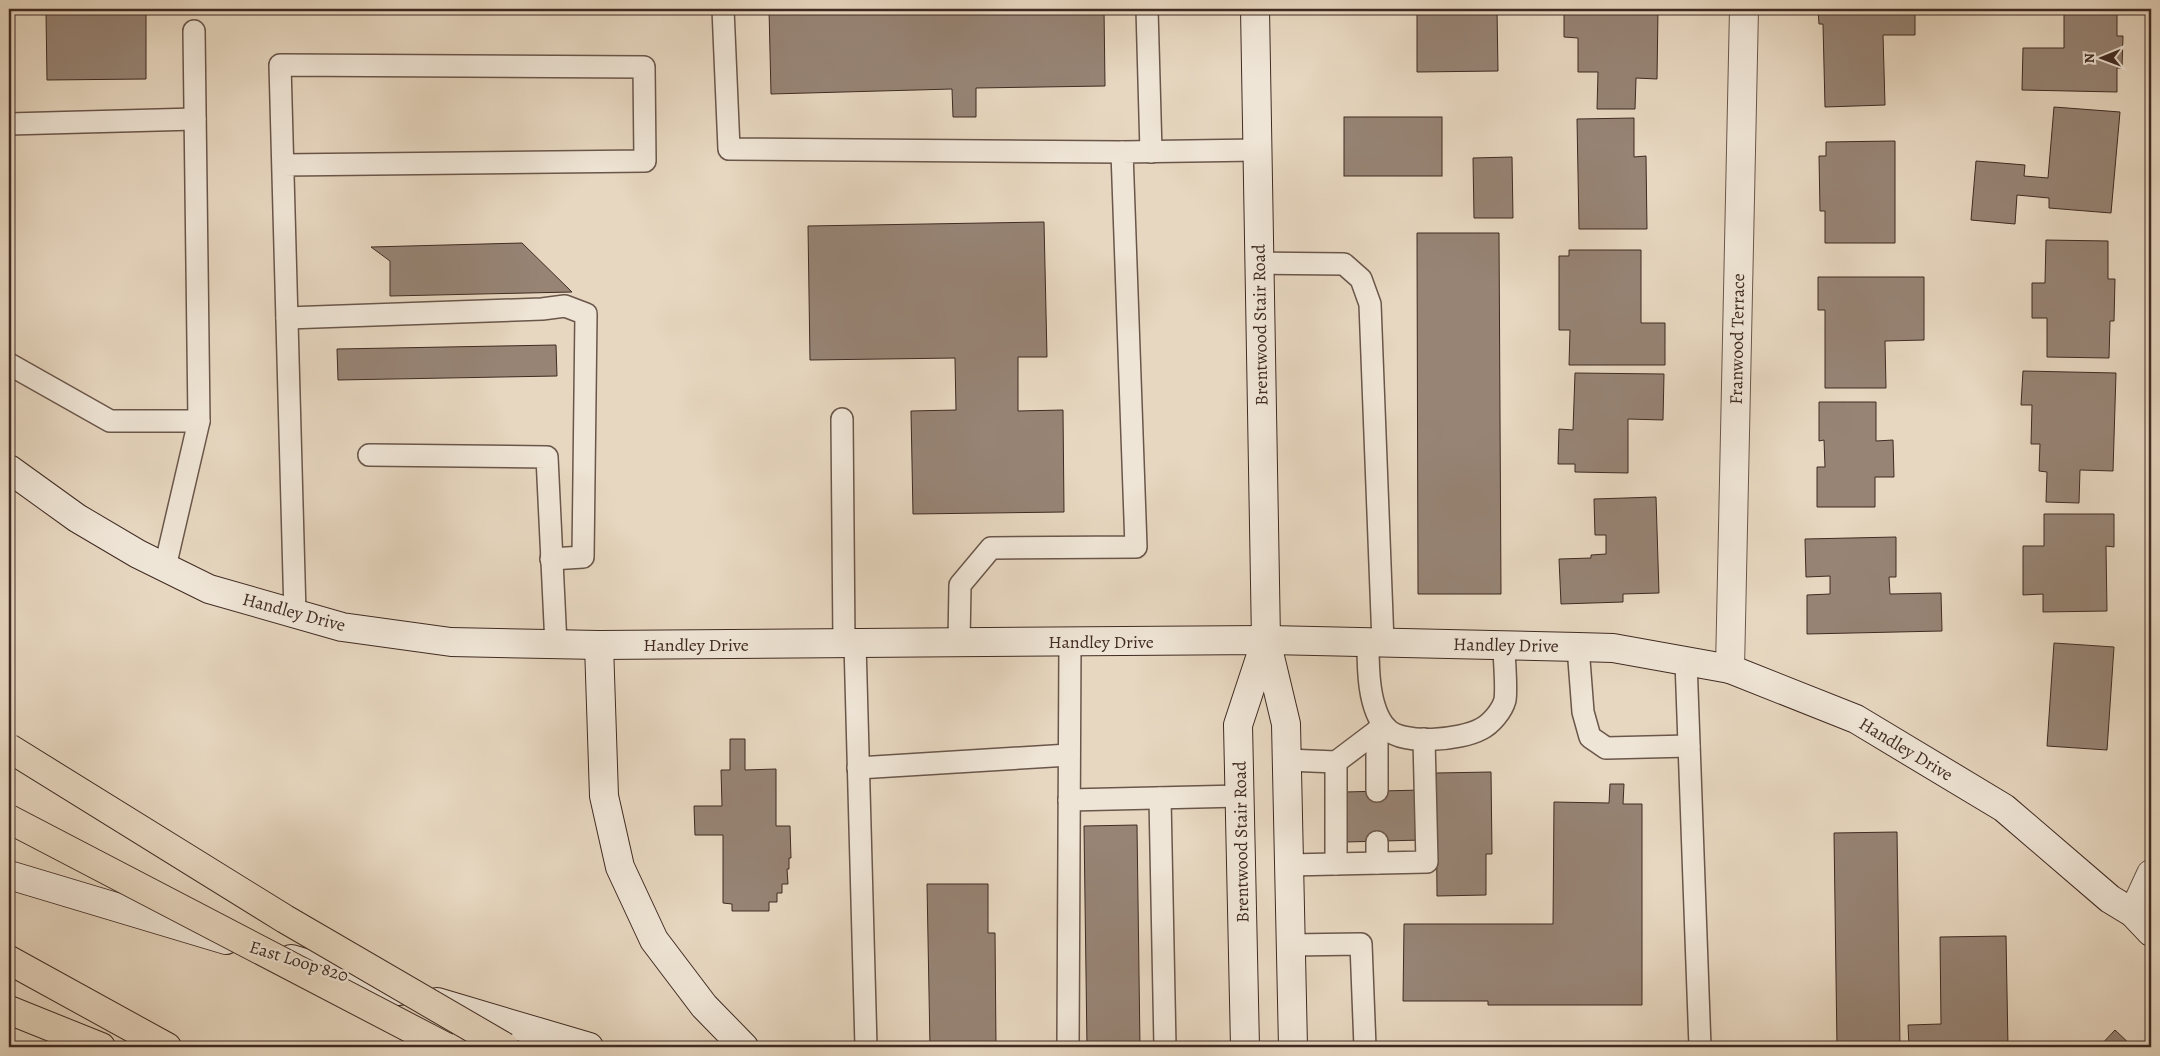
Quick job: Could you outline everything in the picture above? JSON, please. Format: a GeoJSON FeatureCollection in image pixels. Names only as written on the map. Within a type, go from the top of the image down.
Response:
{"type":"FeatureCollection","features":[{"type":"Feature","properties":{"kind":"highway"},"geometry":{"type":"LineString","coordinates":[[9,748],[286,919],[505,1047]]}},
{"type":"Feature","properties":{"kind":"highway"},"geometry":{"type":"LineString","coordinates":[[9,820],[446,1047]]}},
{"type":"Feature","properties":{"kind":"highway"},"geometry":{"type":"LineString","coordinates":[[9,960],[167,1047]]}},
{"type":"Feature","properties":{"kind":"highway"},"geometry":{"type":"LineString","coordinates":[[9,1010],[101,1047]]}},
{"type":"Feature","properties":{"kind":"street","name":"Brentwood Stair Road"},"geometry":{"type":"LineString","coordinates":[[1255,9],[1266,640],[1286,724],[1292,1047]]}},
{"type":"Feature","properties":{"kind":"street","name":"Franwood Terrace"},"geometry":{"type":"LineString","coordinates":[[1730,669],[1744,9]]}},
{"type":"Feature","properties":{"kind":"street","name":"Handley Drive"},"geometry":{"type":"LineString","coordinates":[[9,469],[77,518],[138,554],[209,589],[342,627],[451,642],[599,645],[1266,640],[1613,648],[1730,669],[1856,719],[1980,793],[2004,808],[2110,899],[2142,923]]}},
{"type":"Feature","properties":{"kind":"street","name":"Brentwood Stair Road"},"geometry":{"type":"LineString","coordinates":[[1245,1047],[1238,725],[1266,640]]}},
{"type":"Feature","properties":{"kind":"street"},"geometry":{"type":"LineString","coordinates":[[599,645],[604,796],[620,867],[654,940],[704,1006],[744,1047]]}},
{"type":"Feature","properties":{"kind":"street"},"geometry":{"type":"LineString","coordinates":[[2142,923],[2151,874]]}},
{"type":"Feature","properties":{"kind":"street","name":"East Loop 820"},"geometry":{"type":"LineString","coordinates":[[9,875],[589,1047]]}},
{"type":"Feature","properties":{"kind":"lane"},"geometry":{"type":"LineString","coordinates":[[723,9],[729,149],[1122,152],[1257,150]]}},
{"type":"Feature","properties":{"kind":"lane"},"geometry":{"type":"LineString","coordinates":[[1147,9],[1151,152]]}},
{"type":"Feature","properties":{"kind":"lane"},"geometry":{"type":"LineString","coordinates":[[165,567],[199,421],[194,31]]}},
{"type":"Feature","properties":{"kind":"lane"},"geometry":{"type":"LineString","coordinates":[[283,165],[645,161],[644,67],[280,65],[295,614]]}},
{"type":"Feature","properties":{"kind":"lane"},"geometry":{"type":"LineString","coordinates":[[9,124],[195,119]]}},
{"type":"Feature","properties":{"kind":"lane"},"geometry":{"type":"LineString","coordinates":[[959,642],[960,585],[991,548],[1136,547],[1122,152]]}},
{"type":"Feature","properties":{"kind":"lane"},"geometry":{"type":"LineString","coordinates":[[1259,262],[1344,264],[1361,279],[1370,304],[1375,643],[1368,675],[1372,697],[1382,729],[1377,791]]}},
{"type":"Feature","properties":{"kind":"lane"},"geometry":{"type":"LineString","coordinates":[[287,318],[542,309],[565,306],[586,314],[584,556],[552,559]]}},
{"type":"Feature","properties":{"kind":"lane"},"geometry":{"type":"LineString","coordinates":[[9,364],[110,421],[199,421]]}},
{"type":"Feature","properties":{"kind":"lane"},"geometry":{"type":"LineString","coordinates":[[842,419],[849,643],[858,768],[866,1047]]}},
{"type":"Feature","properties":{"kind":"lane"},"geometry":{"type":"LineString","coordinates":[[369,455],[547,457],[556,644]]}},
{"type":"Feature","properties":{"kind":"lane"},"geometry":{"type":"LineString","coordinates":[[1068,1047],[1070,642]]}},
{"type":"Feature","properties":{"kind":"lane"},"geometry":{"type":"LineString","coordinates":[[1382,729],[1401,738],[1448,739],[1481,729],[1497,715],[1505,699],[1504,646]]}},
{"type":"Feature","properties":{"kind":"lane"},"geometry":{"type":"LineString","coordinates":[[1578,647],[1583,712],[1590,737],[1606,748],[1689,746]]}},
{"type":"Feature","properties":{"kind":"lane"},"geometry":{"type":"LineString","coordinates":[[1686,661],[1700,1047]]}},
{"type":"Feature","properties":{"kind":"lane"},"geometry":{"type":"LineString","coordinates":[[1287,760],[1336,762],[1382,729]]}},
{"type":"Feature","properties":{"kind":"lane"},"geometry":{"type":"LineString","coordinates":[[1289,865],[1427,862],[1424,738]]}},
{"type":"Feature","properties":{"kind":"lane"},"geometry":{"type":"LineString","coordinates":[[858,768],[1069,754]]}},
{"type":"Feature","properties":{"kind":"lane"},"geometry":{"type":"LineString","coordinates":[[1336,762],[1336,864]]}},
{"type":"Feature","properties":{"kind":"lane"},"geometry":{"type":"LineString","coordinates":[[1070,800],[1240,796]]}},
{"type":"Feature","properties":{"kind":"lane"},"geometry":{"type":"LineString","coordinates":[[1160,798],[1164,1047]]}},
{"type":"Feature","properties":{"kind":"lane"},"geometry":{"type":"LineString","coordinates":[[1377,842],[1377,863]]}},
{"type":"Feature","properties":{"kind":"lane"},"geometry":{"type":"LineString","coordinates":[[1291,945],[1361,944],[1365,1047]]}},
{"type":"Feature","properties":{"kind":"building"},"geometry":{"type":"Polygon","coordinates":[[[9,9],[189,10],[146,11],[146,79],[47,80],[46,12],[9,12],[9,9]]]}},
{"type":"Feature","properties":{"kind":"building"},"geometry":{"type":"Polygon","coordinates":[[[769,9],[1104,9],[1105,86],[976,88],[976,117],[953,117],[952,89],[771,94],[769,9]]]}},
{"type":"Feature","properties":{"kind":"building"},"geometry":{"type":"Polygon","coordinates":[[[1417,9],[1497,9],[1498,71],[1417,72],[1417,9]]]}},
{"type":"Feature","properties":{"kind":"building"},"geometry":{"type":"Polygon","coordinates":[[[1564,9],[1658,9],[1657,79],[1636,78],[1635,109],[1597,109],[1598,72],[1578,72],[1578,38],[1564,37],[1564,9]]]}},
{"type":"Feature","properties":{"kind":"building"},"geometry":{"type":"Polygon","coordinates":[[[1818,9],[1915,9],[1915,35],[1883,35],[1885,105],[1825,107],[1823,24],[1819,24],[1818,9]]]}},
{"type":"Feature","properties":{"kind":"building"},"geometry":{"type":"Polygon","coordinates":[[[2064,9],[2117,9],[2117,36],[2123,36],[2122,68],[2117,68],[2117,92],[2022,90],[2023,48],[2064,48],[2064,9]]]}},
{"type":"Feature","properties":{"kind":"building"},"geometry":{"type":"Polygon","coordinates":[[[2054,107],[2120,112],[2111,213],[2049,208],[2049,198],[2017,195],[2015,224],[1971,220],[1976,161],[2025,165],[2024,176],[2048,178],[2054,107]]]}},
{"type":"Feature","properties":{"kind":"building"},"geometry":{"type":"Polygon","coordinates":[[[1344,117],[1442,117],[1442,176],[1344,176],[1344,117]]]}},
{"type":"Feature","properties":{"kind":"building"},"geometry":{"type":"Polygon","coordinates":[[[1634,118],[1634,157],[1646,156],[1647,229],[1579,229],[1577,119],[1634,118]]]}},
{"type":"Feature","properties":{"kind":"building"},"geometry":{"type":"Polygon","coordinates":[[[1895,141],[1895,243],[1825,243],[1825,211],[1820,211],[1819,156],[1826,156],[1826,142],[1895,141]]]}},
{"type":"Feature","properties":{"kind":"building"},"geometry":{"type":"Polygon","coordinates":[[[1512,157],[1513,218],[1474,218],[1473,158],[1512,157]]]}},
{"type":"Feature","properties":{"kind":"building"},"geometry":{"type":"Polygon","coordinates":[[[1044,222],[1047,357],[1018,357],[1018,411],[1063,410],[1064,512],[913,514],[911,411],[956,410],[955,358],[810,360],[808,226],[1044,222]]]}},
{"type":"Feature","properties":{"kind":"building"},"geometry":{"type":"Polygon","coordinates":[[[1417,233],[1499,233],[1501,594],[1418,594],[1417,233]]]}},
{"type":"Feature","properties":{"kind":"building"},"geometry":{"type":"Polygon","coordinates":[[[2046,240],[2108,241],[2108,279],[2115,279],[2114,321],[2110,321],[2109,358],[2047,357],[2047,318],[2032,318],[2032,283],[2045,283],[2046,240]]]}},
{"type":"Feature","properties":{"kind":"building"},"geometry":{"type":"Polygon","coordinates":[[[522,243],[572,292],[390,296],[390,261],[371,247],[522,243]]]}},
{"type":"Feature","properties":{"kind":"building"},"geometry":{"type":"Polygon","coordinates":[[[1569,250],[1641,250],[1641,323],[1665,323],[1665,365],[1569,365],[1570,330],[1559,330],[1559,256],[1569,256],[1569,250]]]}},
{"type":"Feature","properties":{"kind":"building"},"geometry":{"type":"Polygon","coordinates":[[[1818,277],[1924,277],[1924,340],[1885,341],[1886,388],[1825,388],[1825,310],[1818,310],[1818,277]]]}},
{"type":"Feature","properties":{"kind":"building"},"geometry":{"type":"Polygon","coordinates":[[[556,345],[557,376],[338,380],[337,349],[556,345]]]}},
{"type":"Feature","properties":{"kind":"building"},"geometry":{"type":"Polygon","coordinates":[[[2023,371],[2116,373],[2113,471],[2080,470],[2079,503],[2046,502],[2047,472],[2039,471],[2040,444],[2031,444],[2032,405],[2021,405],[2023,371]]]}},
{"type":"Feature","properties":{"kind":"building"},"geometry":{"type":"Polygon","coordinates":[[[1575,373],[1664,374],[1663,420],[1628,419],[1628,473],[1575,472],[1575,464],[1558,464],[1559,429],[1573,430],[1575,373]]]}},
{"type":"Feature","properties":{"kind":"building"},"geometry":{"type":"Polygon","coordinates":[[[1819,402],[1876,402],[1876,441],[1893,440],[1894,477],[1875,477],[1875,507],[1817,507],[1817,467],[1825,467],[1824,440],[1819,441],[1819,402]]]}},
{"type":"Feature","properties":{"kind":"building"},"geometry":{"type":"Polygon","coordinates":[[[1656,497],[1659,593],[1623,594],[1623,602],[1561,604],[1559,559],[1591,558],[1591,555],[1606,554],[1606,535],[1595,535],[1594,499],[1656,497]]]}},
{"type":"Feature","properties":{"kind":"building"},"geometry":{"type":"Polygon","coordinates":[[[2044,514],[2114,514],[2114,547],[2106,546],[2107,611],[2043,612],[2043,594],[2023,595],[2023,546],[2044,546],[2044,514]]]}},
{"type":"Feature","properties":{"kind":"building"},"geometry":{"type":"Polygon","coordinates":[[[1896,537],[1896,577],[1889,577],[1890,594],[1941,593],[1942,631],[1807,634],[1807,595],[1830,594],[1830,576],[1806,577],[1805,539],[1896,537]]]}},
{"type":"Feature","properties":{"kind":"building"},"geometry":{"type":"Polygon","coordinates":[[[2054,643],[2114,647],[2107,750],[2047,746],[2054,643]]]}},
{"type":"Feature","properties":{"kind":"building"},"geometry":{"type":"Polygon","coordinates":[[[730,739],[745,739],[745,770],[776,769],[776,826],[790,826],[791,858],[789,858],[789,869],[787,869],[788,884],[782,884],[782,893],[777,893],[777,902],[769,902],[769,911],[732,911],[732,904],[723,903],[723,835],[695,835],[694,806],[722,806],[721,770],[730,770],[730,739]]]}},
{"type":"Feature","properties":{"kind":"building"},"geometry":{"type":"Polygon","coordinates":[[[1491,772],[1492,854],[1486,854],[1486,895],[1437,896],[1436,773],[1491,772]]]}},
{"type":"Feature","properties":{"kind":"building"},"geometry":{"type":"Polygon","coordinates":[[[1610,784],[1624,784],[1623,804],[1642,804],[1642,1005],[1488,1005],[1488,1001],[1403,1001],[1404,924],[1553,924],[1554,802],[1609,803],[1610,784]]]}},
{"type":"Feature","properties":{"kind":"building"},"geometry":{"type":"Polygon","coordinates":[[[1421,790],[1422,840],[1346,842],[1345,792],[1421,790]]]}},
{"type":"Feature","properties":{"kind":"building"},"geometry":{"type":"Polygon","coordinates":[[[1137,825],[1140,1047],[1087,1047],[1084,826],[1137,825]]]}},
{"type":"Feature","properties":{"kind":"building"},"geometry":{"type":"Polygon","coordinates":[[[1897,832],[1900,1047],[1837,1047],[1834,833],[1897,832]]]}},
{"type":"Feature","properties":{"kind":"building"},"geometry":{"type":"Polygon","coordinates":[[[927,884],[988,884],[988,933],[995,933],[996,1047],[930,1047],[927,884]]]}},
{"type":"Feature","properties":{"kind":"building"},"geometry":{"type":"Polygon","coordinates":[[[2006,936],[2008,1047],[1909,1047],[1908,1025],[1941,1024],[1940,937],[2006,936]]]}},
{"type":"Feature","properties":{"kind":"building"},"geometry":{"type":"Polygon","coordinates":[[[2115,1030],[2133,1047],[2099,1047],[2115,1030]]]}}]}
